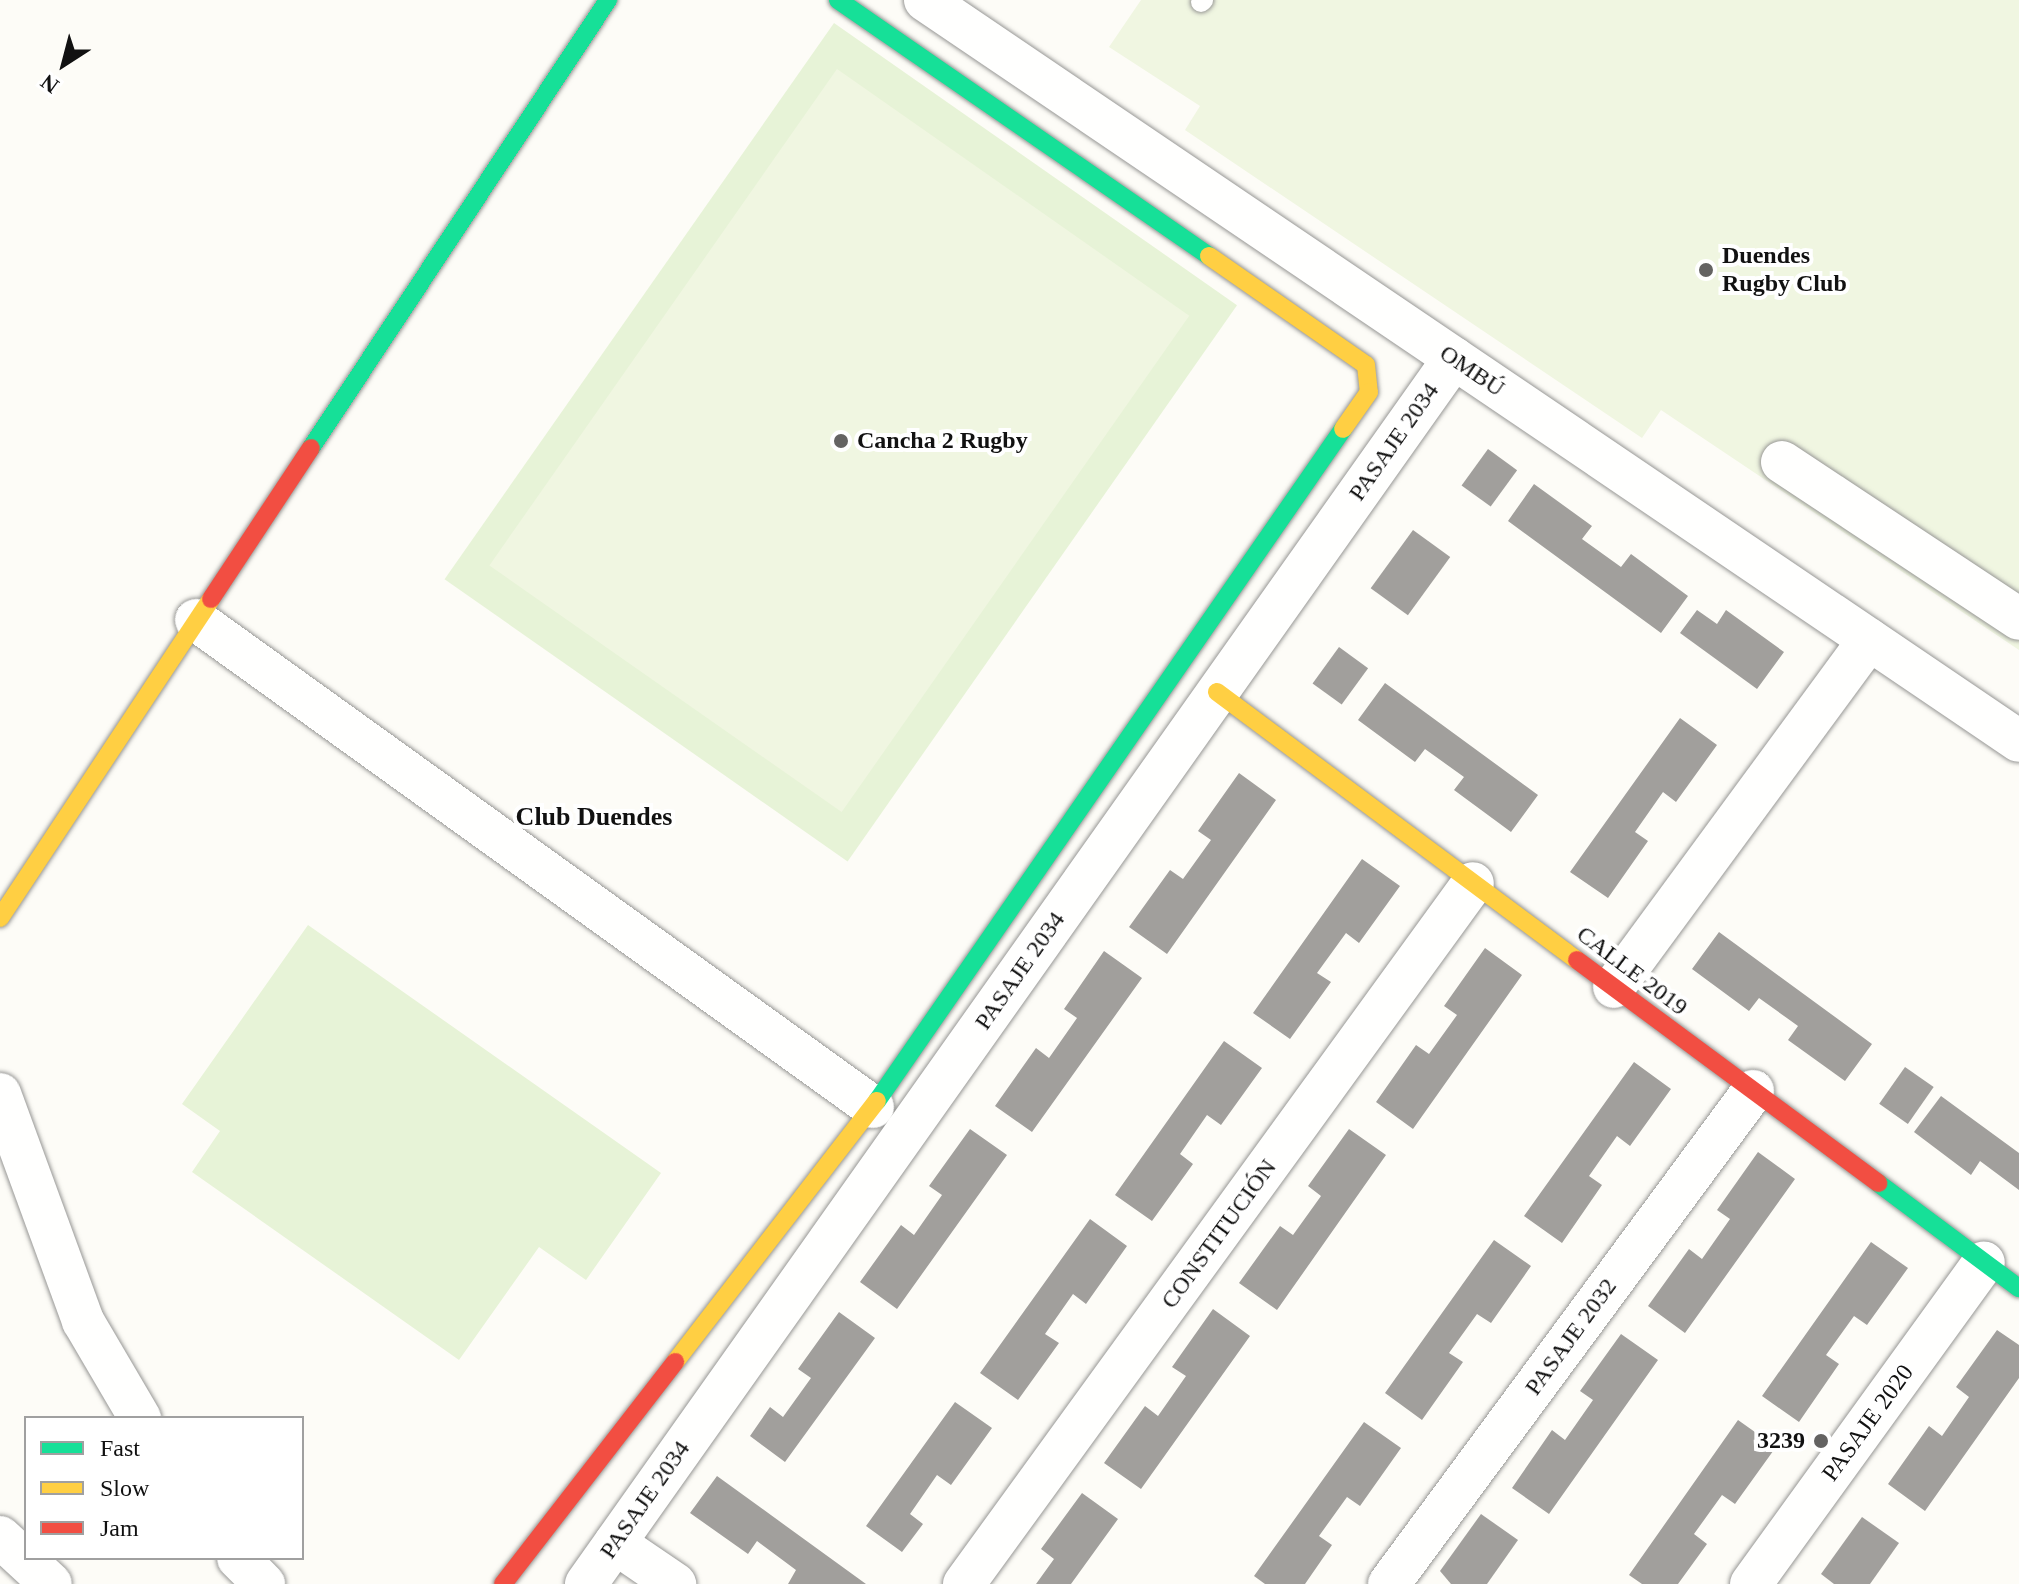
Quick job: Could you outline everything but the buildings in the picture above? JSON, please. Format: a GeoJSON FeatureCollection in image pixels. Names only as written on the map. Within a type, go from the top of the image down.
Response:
{"type":"FeatureCollection","features":[{"type":"Feature","properties":{"kind":"street"},"geometry":{"type":"LineString","coordinates":[[0,918],[608,0]]}},
{"type":"Feature","properties":{"kind":"street"},"geometry":{"type":"LineString","coordinates":[[503,1584],[873,1107],[1369,392],[1366,365],[838,0]]}},
{"type":"Feature","properties":{"kind":"street","name":"OMBÚ"},"geometry":{"type":"LineString","coordinates":[[925,0],[2019,741]]}},
{"type":"Feature","properties":{"kind":"street","name":"PASAJE 2034"},"geometry":{"type":"LineString","coordinates":[[586,1584],[1454,358]]}},
{"type":"Feature","properties":{"kind":"street"},"geometry":{"type":"LineString","coordinates":[[1782,462],[2019,619]]}},
{"type":"Feature","properties":{"kind":"street"},"geometry":{"type":"LineString","coordinates":[[196,620],[873,1107]]}},
{"type":"Feature","properties":{"kind":"street"},"geometry":{"type":"LineString","coordinates":[[1614,987],[1869,640]]}},
{"type":"Feature","properties":{"kind":"street","name":"CALLE 2019"},"geometry":{"type":"LineString","coordinates":[[1217,692],[2019,1288]]}},
{"type":"Feature","properties":{"kind":"street","name":"CONSTITUCIÓN"},"geometry":{"type":"LineString","coordinates":[[964,1584],[1473,883]]}},
{"type":"Feature","properties":{"kind":"street","name":"PASAJE 2032"},"geometry":{"type":"LineString","coordinates":[[1389,1584],[1753,1091]]}},
{"type":"Feature","properties":{"kind":"street"},"geometry":{"type":"LineString","coordinates":[[0,1094],[83,1321],[139,1416]]}},
{"type":"Feature","properties":{"kind":"street","name":"PASAJE 2020"},"geometry":{"type":"LineString","coordinates":[[1751,1584],[1984,1262]]}},
{"type":"Feature","properties":{"kind":"street"},"geometry":{"type":"LineString","coordinates":[[0,1537],[24,1559]]}},
{"type":"Feature","properties":{"kind":"street"},"geometry":{"type":"LineString","coordinates":[[615,1543],[675,1584]]}},
{"type":"Feature","properties":{"kind":"street"},"geometry":{"type":"LineString","coordinates":[[25,1560],[51,1584]]}},
{"type":"Feature","properties":{"kind":"street"},"geometry":{"type":"LineString","coordinates":[[240,1560],[264,1584]]}},
{"type":"Feature","properties":{"kind":"green space","name":"Duendes Rugby Club"},"geometry":{"type":"Polygon","coordinates":[[[1141,0],[2019,0],[2019,650],[1661,410],[1642,438],[1185,130],[1200,106],[1109,47],[1141,0]]]}},
{"type":"Feature","properties":{"kind":"green space","name":"Cancha 2 Rugby"},"geometry":{"type":"Polygon","coordinates":[[[834,23],[1237,305],[848,861],[445,579],[834,23]]]}},
{"type":"Feature","properties":{"kind":"green space","name":"Cancha 2 Rugby"},"geometry":{"type":"Polygon","coordinates":[[[837,69],[1189,316],[842,812],[489,565],[837,69]]]}},
{"type":"Feature","properties":{"kind":"green space"},"geometry":{"type":"Polygon","coordinates":[[[308,925],[661,1173],[586,1280],[539,1247],[459,1360],[192,1172],[220,1131],[182,1104],[308,925]]]}},
{"type":"Feature","properties":{"kind":"traffic: fast"},"geometry":{"type":"LineString","coordinates":[[311,448],[608,0]]}},
{"type":"Feature","properties":{"kind":"traffic: fast"},"geometry":{"type":"LineString","coordinates":[[838,0],[1209,256]]}},
{"type":"Feature","properties":{"kind":"traffic: fast"},"geometry":{"type":"LineString","coordinates":[[877,1101],[1343,429]]}},
{"type":"Feature","properties":{"kind":"traffic: fast"},"geometry":{"type":"LineString","coordinates":[[1878,1183],[2019,1288]]}},
{"type":"Feature","properties":{"kind":"traffic: slow"},"geometry":{"type":"LineString","coordinates":[[1209,256],[1366,365],[1369,392],[1343,429]]}},
{"type":"Feature","properties":{"kind":"traffic: slow"},"geometry":{"type":"LineString","coordinates":[[0,918],[211,599]]}},
{"type":"Feature","properties":{"kind":"traffic: slow"},"geometry":{"type":"LineString","coordinates":[[1217,692],[1577,960]]}},
{"type":"Feature","properties":{"kind":"traffic: slow"},"geometry":{"type":"LineString","coordinates":[[675,1362],[877,1101]]}},
{"type":"Feature","properties":{"kind":"traffic: jam"},"geometry":{"type":"LineString","coordinates":[[211,599],[311,448]]}},
{"type":"Feature","properties":{"kind":"traffic: jam"},"geometry":{"type":"LineString","coordinates":[[1577,960],[1878,1183]]}},
{"type":"Feature","properties":{"kind":"traffic: jam"},"geometry":{"type":"LineString","coordinates":[[503,1584],[675,1362]]}},
{"type":"Feature","properties":{"kind":"place","name":"Duendes Rugby Club"},"geometry":{"type":"Point","coordinates":[1706,270]}},
{"type":"Feature","properties":{"kind":"place","name":"Cancha 2 Rugby"},"geometry":{"type":"Point","coordinates":[841,441]}},
{"type":"Feature","properties":{"kind":"place","name":"3239"},"geometry":{"type":"Point","coordinates":[1821,1441]}},
{"type":"Feature","properties":{"kind":"district","name":"Club Duendes"},"geometry":{"type":"Point","coordinates":[594,817]}}]}
